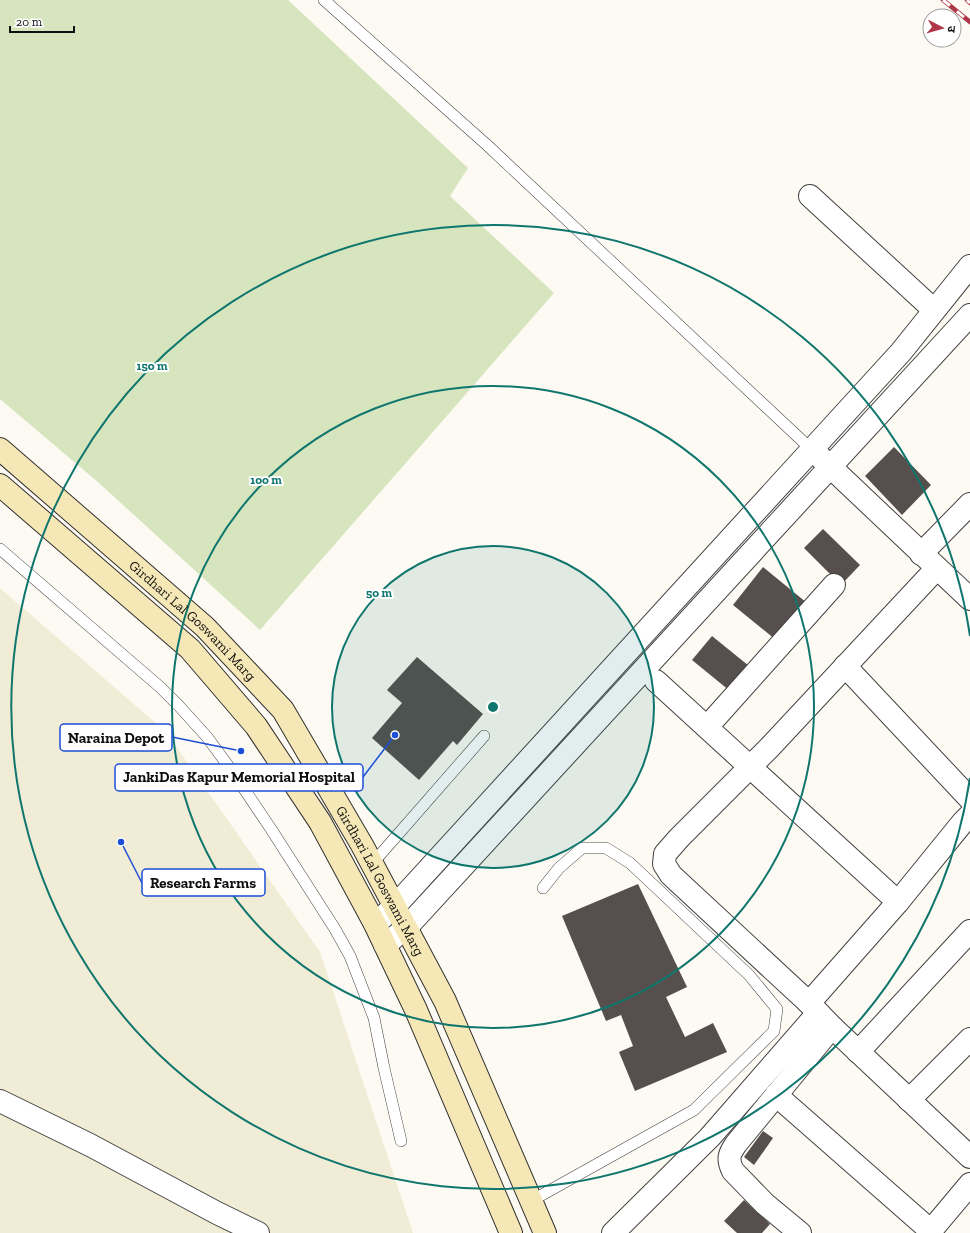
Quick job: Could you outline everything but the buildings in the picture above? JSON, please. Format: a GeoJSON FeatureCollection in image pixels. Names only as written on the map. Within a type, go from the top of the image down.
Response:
{"type":"FeatureCollection","features":[{"type":"Feature","properties":{"kind":"main road","name":"Girdhari Lal Goswami Marg"},"geometry":{"type":"LineString","coordinates":[[0,449],[205,627],[283,710],[362,845],[407,927],[445,1001],[545,1233]]}},
{"type":"Feature","properties":{"kind":"main road","name":"Girdhari Lal Goswami Marg"},"geometry":{"type":"LineString","coordinates":[[0,485],[190,649],[256,726],[316,815],[375,924],[416,1010],[511,1233]]}},
{"type":"Feature","properties":{"kind":"street"},"geometry":{"type":"LineString","coordinates":[[810,196],[934,310]]}},
{"type":"Feature","properties":{"kind":"street"},"geometry":{"type":"LineString","coordinates":[[375,924],[395,906],[901,352],[970,266]]}},
{"type":"Feature","properties":{"kind":"street"},"geometry":{"type":"LineString","coordinates":[[385,945],[407,927],[831,468],[970,315]]}},
{"type":"Feature","properties":{"kind":"street"},"geometry":{"type":"LineString","coordinates":[[812,450],[970,599]]}},
{"type":"Feature","properties":{"kind":"street"},"geometry":{"type":"LineString","coordinates":[[970,504],[929,561],[845,666],[769,748],[679,838],[665,854],[664,864],[670,875],[820,1014],[858,1052],[970,1157]]}},
{"type":"Feature","properties":{"kind":"street"},"geometry":{"type":"LineString","coordinates":[[707,727],[834,585]]}},
{"type":"Feature","properties":{"kind":"street"},"geometry":{"type":"LineString","coordinates":[[845,666],[970,799]]}},
{"type":"Feature","properties":{"kind":"street"},"geometry":{"type":"LineString","coordinates":[[656,681],[898,902]]}},
{"type":"Feature","properties":{"kind":"street"},"geometry":{"type":"LineString","coordinates":[[800,1233],[765,1204],[733,1170],[728,1158],[731,1151],[776,1095],[820,1014],[898,902],[970,815]]}},
{"type":"Feature","properties":{"kind":"street"},"geometry":{"type":"LineString","coordinates":[[858,1052],[970,931]]}},
{"type":"Feature","properties":{"kind":"street"},"geometry":{"type":"LineString","coordinates":[[613,1233],[710,1137],[820,1014]]}},
{"type":"Feature","properties":{"kind":"street"},"geometry":{"type":"LineString","coordinates":[[909,1100],[970,1039]]}},
{"type":"Feature","properties":{"kind":"street"},"geometry":{"type":"LineString","coordinates":[[776,1095],[930,1232],[970,1184]]}},
{"type":"Feature","properties":{"kind":"street"},"geometry":{"type":"LineString","coordinates":[[0,1101],[90,1145],[217,1213],[258,1233]]}},
{"type":"Feature","properties":{"kind":"lane"},"geometry":{"type":"LineString","coordinates":[[324,0],[487,145],[812,450]]}},
{"type":"Feature","properties":{"kind":"lane"},"geometry":{"type":"LineString","coordinates":[[0,549],[180,706],[207,737],[250,796],[335,929],[350,956],[374,1018],[401,1141]]}},
{"type":"Feature","properties":{"kind":"lane"},"geometry":{"type":"LineString","coordinates":[[372,864],[484,736]]}},
{"type":"Feature","properties":{"kind":"lane"},"geometry":{"type":"LineString","coordinates":[[531,1201],[694,1110],[774,1031],[777,1009],[749,975],[630,863],[606,848],[582,848],[559,868],[544,888]]}},
{"type":"Feature","properties":{"kind":"shaded area"},"geometry":{"type":"Polygon","coordinates":[[[0,588],[166,732],[320,952],[413,1233],[0,1233],[0,588]]]}},
{"type":"Feature","properties":{"kind":"green space"},"geometry":{"type":"Polygon","coordinates":[[[0,0],[288,0],[468,168],[450,196],[554,293],[260,630],[99,483],[0,399],[0,0]]]}},
{"type":"Feature","properties":{"kind":"railway"},"geometry":{"type":"LineString","coordinates":[[943,0],[970,22]]}},
{"type":"Feature","properties":{"kind":"railway"},"geometry":{"type":"LineString","coordinates":[[967,0],[970,3]]}},
{"type":"Feature","properties":{"kind":"place","name":"JankiDas Kapur Memorial Hospital"},"geometry":{"type":"Point","coordinates":[395,735]}},
{"type":"Feature","properties":{"kind":"place","name":"Naraina Depot"},"geometry":{"type":"Point","coordinates":[241,751]}},
{"type":"Feature","properties":{"kind":"place","name":"Research Farms"},"geometry":{"type":"Point","coordinates":[121,842]}}]}
